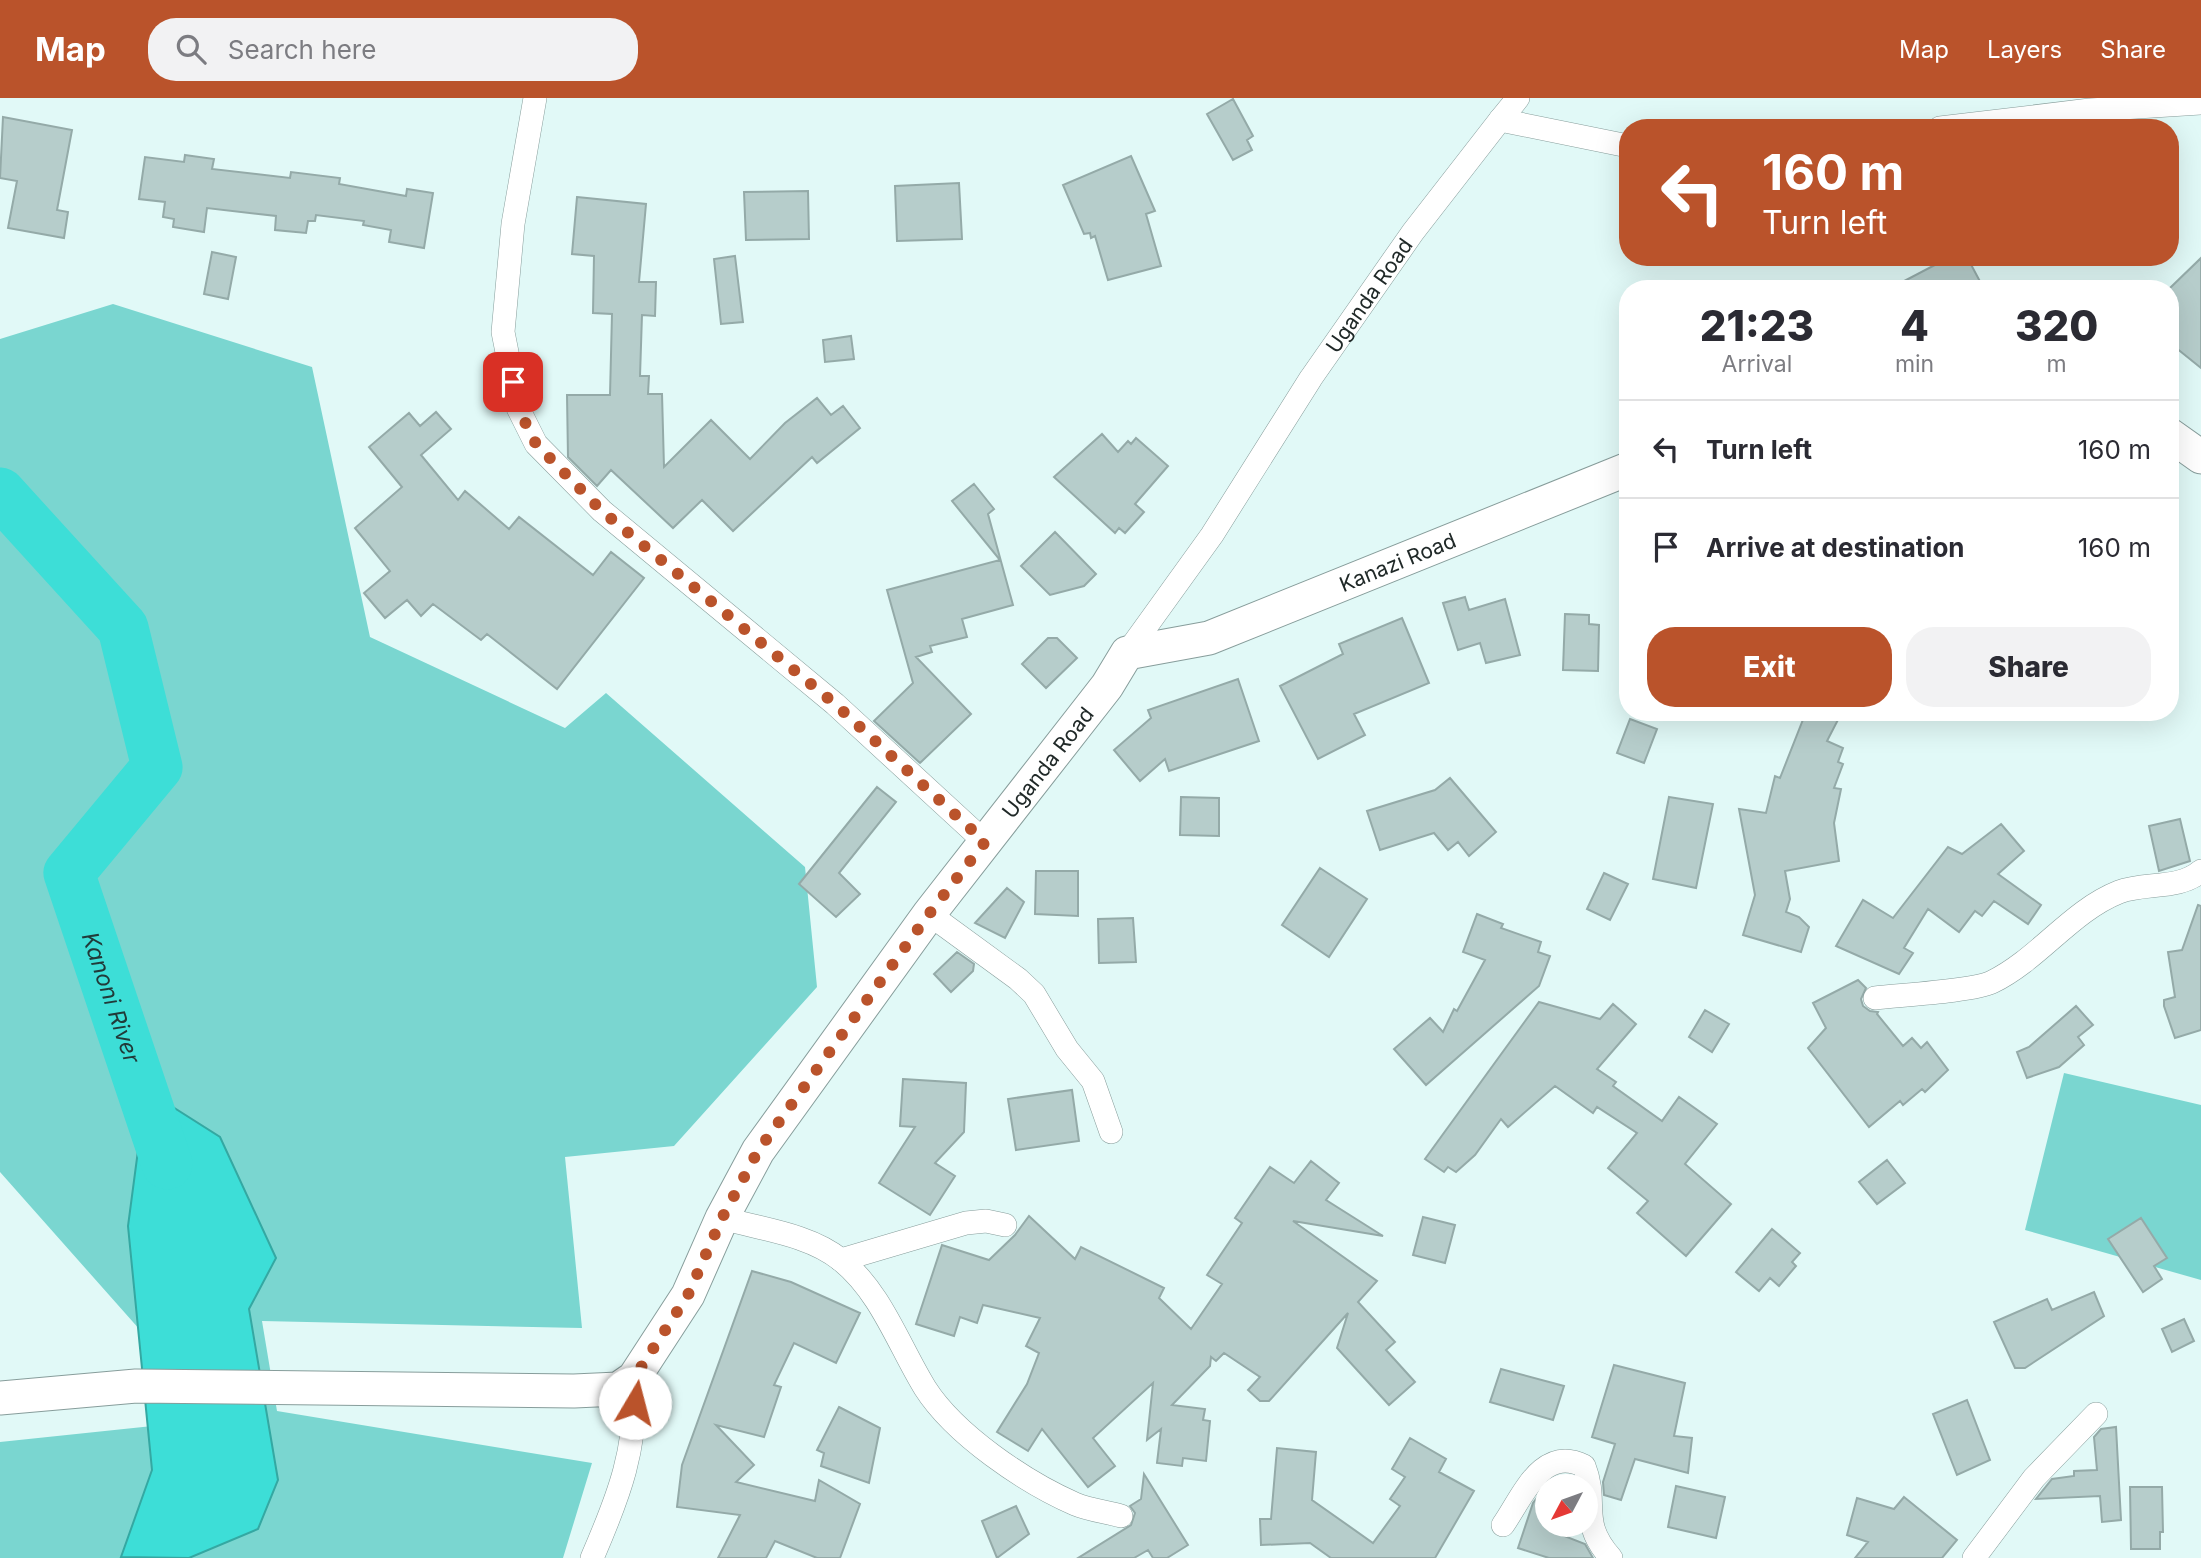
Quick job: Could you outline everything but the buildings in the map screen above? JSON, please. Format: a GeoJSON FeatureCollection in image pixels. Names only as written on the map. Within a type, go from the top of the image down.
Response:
{"type":"FeatureCollection","features":[{"type":"Feature","properties":{"kind":"main road"},"geometry":{"type":"LineString","coordinates":[[2179,441],[2201,457]]}},
{"type":"Feature","properties":{"kind":"main road","name":"Kanazi Road"},"geometry":{"type":"LineString","coordinates":[[1127,653],[1209,638],[1619,473]]}},
{"type":"Feature","properties":{"kind":"main road","name":"Uganda Road"},"geometry":{"type":"LineString","coordinates":[[634,1378],[688,1295],[722,1218],[758,1151],[929,914],[1107,685],[1127,653]]}},
{"type":"Feature","properties":{"kind":"main road"},"geometry":{"type":"LineString","coordinates":[[0,1398],[136,1386],[574,1391],[618,1389],[634,1378]]}},
{"type":"Feature","properties":{"kind":"street"},"geometry":{"type":"LineString","coordinates":[[535,98],[513,224],[503,331],[518,408],[536,444],[602,511],[835,704],[985,842]]}},
{"type":"Feature","properties":{"kind":"street","name":"Uganda Road"},"geometry":{"type":"LineString","coordinates":[[1127,653],[1212,535],[1311,378],[1390,266],[1518,98]]}},
{"type":"Feature","properties":{"kind":"street"},"geometry":{"type":"LineString","coordinates":[[2015,119],[2090,110],[2201,103]]}},
{"type":"Feature","properties":{"kind":"street"},"geometry":{"type":"LineString","coordinates":[[1500,120],[1619,144]]}},
{"type":"Feature","properties":{"kind":"street"},"geometry":{"type":"LineString","coordinates":[[1875,998],[1990,983],[2015,968],[2096,904],[2121,891],[2192,879],[2201,871]]}},
{"type":"Feature","properties":{"kind":"street"},"geometry":{"type":"LineString","coordinates":[[929,914],[1018,979],[1034,994],[1067,1049],[1093,1081],[1111,1132]]}},
{"type":"Feature","properties":{"kind":"street"},"geometry":{"type":"LineString","coordinates":[[722,1218],[809,1242],[841,1260],[894,1329],[926,1388],[947,1416],[993,1454],[1039,1484],[1077,1504],[1121,1516]]}},
{"type":"Feature","properties":{"kind":"street"},"geometry":{"type":"LineString","coordinates":[[841,1260],[965,1223],[986,1222],[1005,1226]]}},
{"type":"Feature","properties":{"kind":"street"},"geometry":{"type":"LineString","coordinates":[[593,1558],[619,1496],[634,1436],[634,1378]]}},
{"type":"Feature","properties":{"kind":"street"},"geometry":{"type":"LineString","coordinates":[[1974,1558],[2034,1478],[2096,1414]]}},
{"type":"Feature","properties":{"kind":"street"},"geometry":{"type":"LineString","coordinates":[[1503,1525],[1527,1486],[1541,1472],[1555,1460],[1571,1460],[1584,1466],[1590,1482],[1589,1504],[1594,1539],[1611,1558]]}},
{"type":"Feature","properties":{"kind":"shaded area"},"geometry":{"type":"Polygon","coordinates":[[[113,304],[312,367],[370,637],[565,728],[606,693],[805,867],[817,987],[674,1146],[565,1157],[582,1328],[262,1321],[277,1411],[592,1463],[563,1558],[0,1558],[0,1442],[162,1425],[164,1357],[0,1172],[0,339],[113,304]]]}},
{"type":"Feature","properties":{"kind":"shaded area"},"geometry":{"type":"Polygon","coordinates":[[[2064,1073],[2201,1105],[2201,1280],[2025,1230],[2064,1073]]]}},
{"type":"Feature","properties":{"kind":"shaded area"},"geometry":{"type":"Polygon","coordinates":[[[146,1090],[220,1137],[276,1258],[249,1309],[278,1480],[258,1529],[189,1558],[121,1557],[152,1470],[128,1226],[146,1090]]]}},
{"type":"Feature","properties":{"kind":"waterway","name":"Kanoni River"},"geometry":{"type":"LineString","coordinates":[[0,493],[123,628],[157,767],[69,873],[167,1164]]}},
{"type":"Feature","properties":{"kind":"route"},"geometry":{"type":"LineString","coordinates":[[513,382],[518,408],[536,444],[602,511],[835,704],[902,769],[985,842],[929,914],[758,1151],[722,1218],[688,1295],[634,1378],[635,1403]]}}]}
